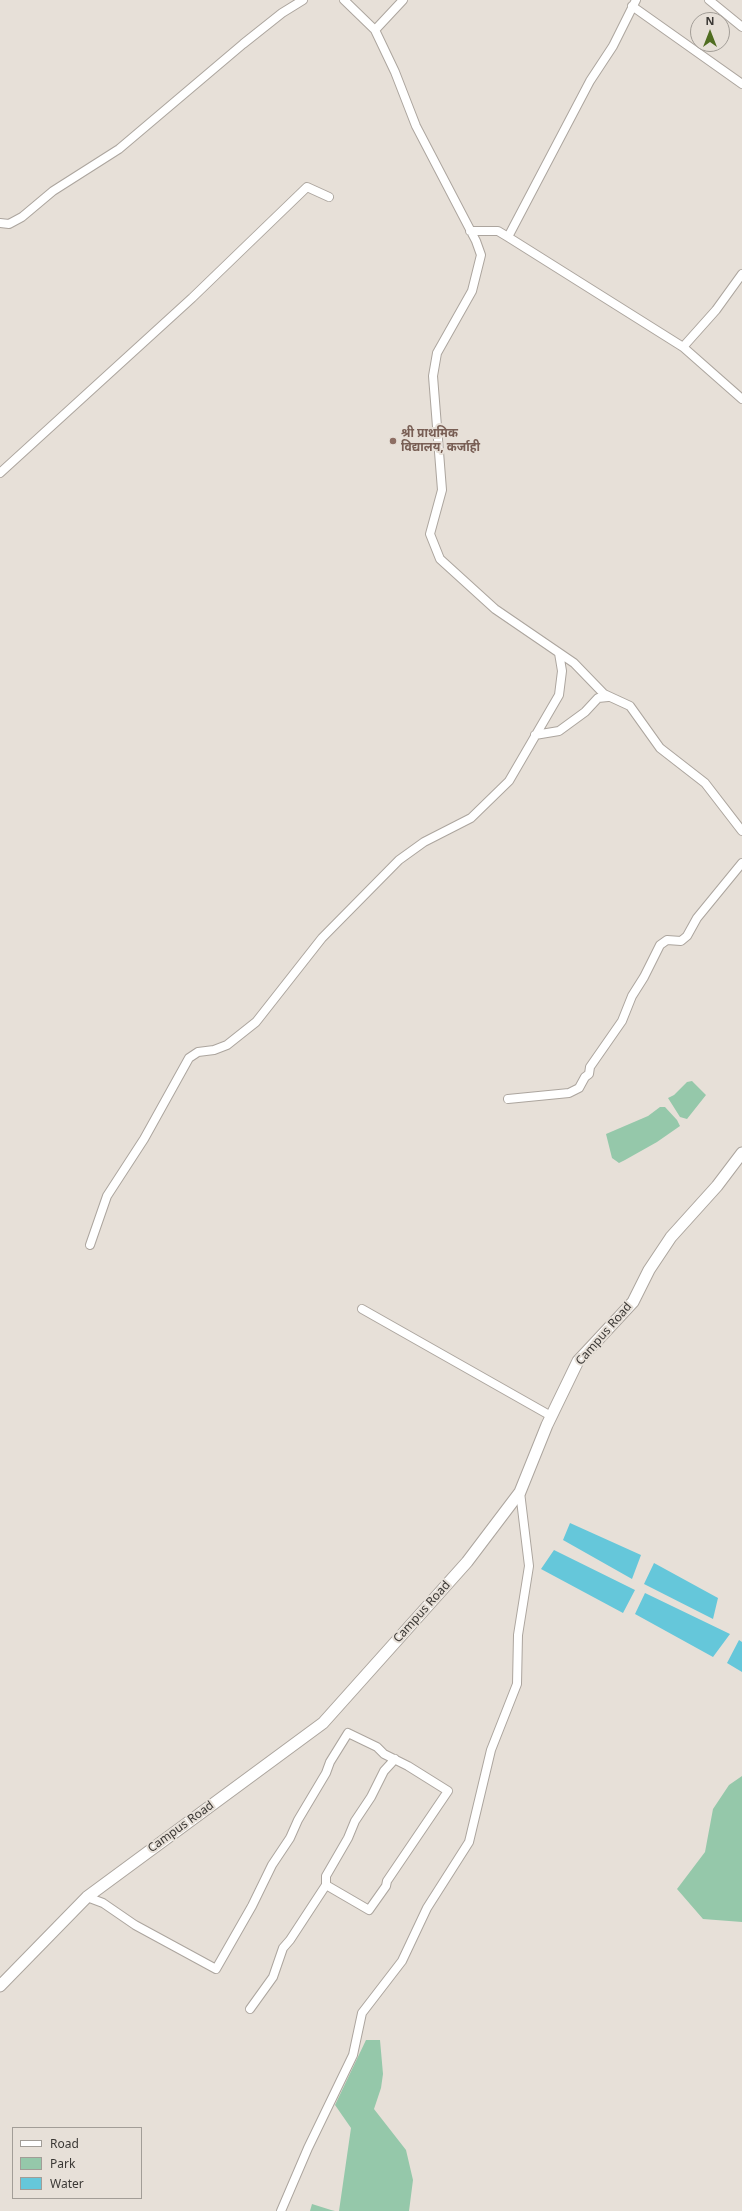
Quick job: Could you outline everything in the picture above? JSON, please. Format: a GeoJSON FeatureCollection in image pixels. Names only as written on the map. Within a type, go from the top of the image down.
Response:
{"type":"FeatureCollection","features":[{"type":"Feature","properties":{"kind":"street"},"geometry":{"type":"LineString","coordinates":[[0,222],[10,224],[22,217],[66,183],[119,149],[282,13],[303,0]]}},
{"type":"Feature","properties":{"kind":"street"},"geometry":{"type":"LineString","coordinates":[[344,0],[375,30],[395,72],[416,126],[481,255],[472,291],[437,353],[433,376],[442,490],[430,534],[440,559],[495,609],[574,663],[608,697],[630,706],[660,748],[705,783],[742,831]]}},
{"type":"Feature","properties":{"kind":"street"},"geometry":{"type":"LineString","coordinates":[[375,30],[403,0]]}},
{"type":"Feature","properties":{"kind":"street"},"geometry":{"type":"LineString","coordinates":[[709,0],[742,27]]}},
{"type":"Feature","properties":{"kind":"street"},"geometry":{"type":"LineString","coordinates":[[508,237],[590,81],[613,46],[634,3],[742,84]]}},
{"type":"Feature","properties":{"kind":"street"},"geometry":{"type":"LineString","coordinates":[[0,473],[192,298],[307,187],[329,196]]}},
{"type":"Feature","properties":{"kind":"street"},"geometry":{"type":"LineString","coordinates":[[470,231],[498,231],[508,237],[684,347],[742,399]]}},
{"type":"Feature","properties":{"kind":"street"},"geometry":{"type":"LineString","coordinates":[[684,347],[716,310],[742,274]]}},
{"type":"Feature","properties":{"kind":"street"},"geometry":{"type":"LineString","coordinates":[[90,1246],[107,1196],[144,1139],[189,1058],[198,1052],[214,1050],[227,1045],[256,1022],[322,938],[399,860],[424,842],[472,818],[509,780],[534,735],[559,695],[562,671],[558,653]]}},
{"type":"Feature","properties":{"kind":"street"},"geometry":{"type":"LineString","coordinates":[[534,735],[559,731],[585,712],[598,698],[608,697]]}},
{"type":"Feature","properties":{"kind":"street"},"geometry":{"type":"LineString","coordinates":[[508,1099],[569,1093],[579,1088],[585,1077],[589,1074],[590,1067],[615,1033],[632,996],[660,946],[666,940],[681,941],[687,936],[697,918],[742,863]]}},
{"type":"Feature","properties":{"kind":"street","name":"Campus Road"},"geometry":{"type":"LineString","coordinates":[[0,1986],[87,1897],[323,1723],[468,1562],[520,1492],[551,1416],[578,1361],[633,1302],[649,1270],[671,1237],[717,1186],[742,1153]]}},
{"type":"Feature","properties":{"kind":"street"},"geometry":{"type":"LineString","coordinates":[[362,1309],[551,1416]]}},
{"type":"Feature","properties":{"kind":"street"},"geometry":{"type":"LineString","coordinates":[[281,2211],[308,2148],[353,2055],[362,2014],[402,1961],[427,1908],[469,1842],[491,1750],[517,1684],[518,1635],[529,1566],[520,1492]]}},
{"type":"Feature","properties":{"kind":"street"},"geometry":{"type":"LineString","coordinates":[[87,1897],[103,1904],[135,1926],[216,1969],[252,1906],[272,1865],[290,1838],[298,1820],[326,1773],[330,1762],[348,1733],[448,1791],[369,1910],[326,1885]]}},
{"type":"Feature","properties":{"kind":"street"},"geometry":{"type":"LineString","coordinates":[[250,2009],[273,1977],[283,1948],[290,1940],[326,1885],[326,1876],[348,1838],[355,1821],[371,1796],[384,1771],[395,1759]]}},
{"type":"Feature","properties":{"kind":"green space"},"geometry":{"type":"Polygon","coordinates":[[[692,1081],[706,1095],[687,1119],[680,1117],[668,1098],[674,1095],[687,1082],[692,1081]]]}},
{"type":"Feature","properties":{"kind":"green space"},"geometry":{"type":"Polygon","coordinates":[[[660,1107],[665,1107],[677,1120],[680,1126],[657,1142],[619,1163],[612,1158],[606,1134],[648,1116],[660,1107]]]}},
{"type":"Feature","properties":{"kind":"green space"},"geometry":{"type":"Polygon","coordinates":[[[742,1776],[742,1922],[703,1919],[677,1889],[705,1852],[713,1809],[729,1785],[742,1776]]]}},
{"type":"Feature","properties":{"kind":"green space"},"geometry":{"type":"Polygon","coordinates":[[[366,2040],[380,2040],[383,2074],[381,2088],[374,2109],[406,2150],[413,2180],[409,2211],[339,2211],[351,2128],[335,2105],[366,2040]]]}},
{"type":"Feature","properties":{"kind":"green space"},"geometry":{"type":"Polygon","coordinates":[[[312,2204],[331,2210],[335,2211],[310,2211],[312,2204]]]}},
{"type":"Feature","properties":{"kind":"water"},"geometry":{"type":"Polygon","coordinates":[[[570,1523],[641,1555],[632,1579],[563,1540],[570,1523]]]}},
{"type":"Feature","properties":{"kind":"water"},"geometry":{"type":"Polygon","coordinates":[[[554,1550],[635,1590],[623,1613],[541,1569],[554,1550]]]}},
{"type":"Feature","properties":{"kind":"water"},"geometry":{"type":"Polygon","coordinates":[[[654,1563],[718,1598],[713,1619],[644,1584],[654,1563]]]}},
{"type":"Feature","properties":{"kind":"water"},"geometry":{"type":"Polygon","coordinates":[[[645,1593],[730,1634],[713,1657],[635,1614],[645,1593]]]}},
{"type":"Feature","properties":{"kind":"water"},"geometry":{"type":"Polygon","coordinates":[[[739,1640],[742,1642],[742,1672],[727,1663],[739,1640]]]}},
{"type":"Feature","properties":{"kind":"place","name":"श्री प्राथमिक विद्यालय, कर्जाही"},"geometry":{"type":"Point","coordinates":[393,441]}}]}
